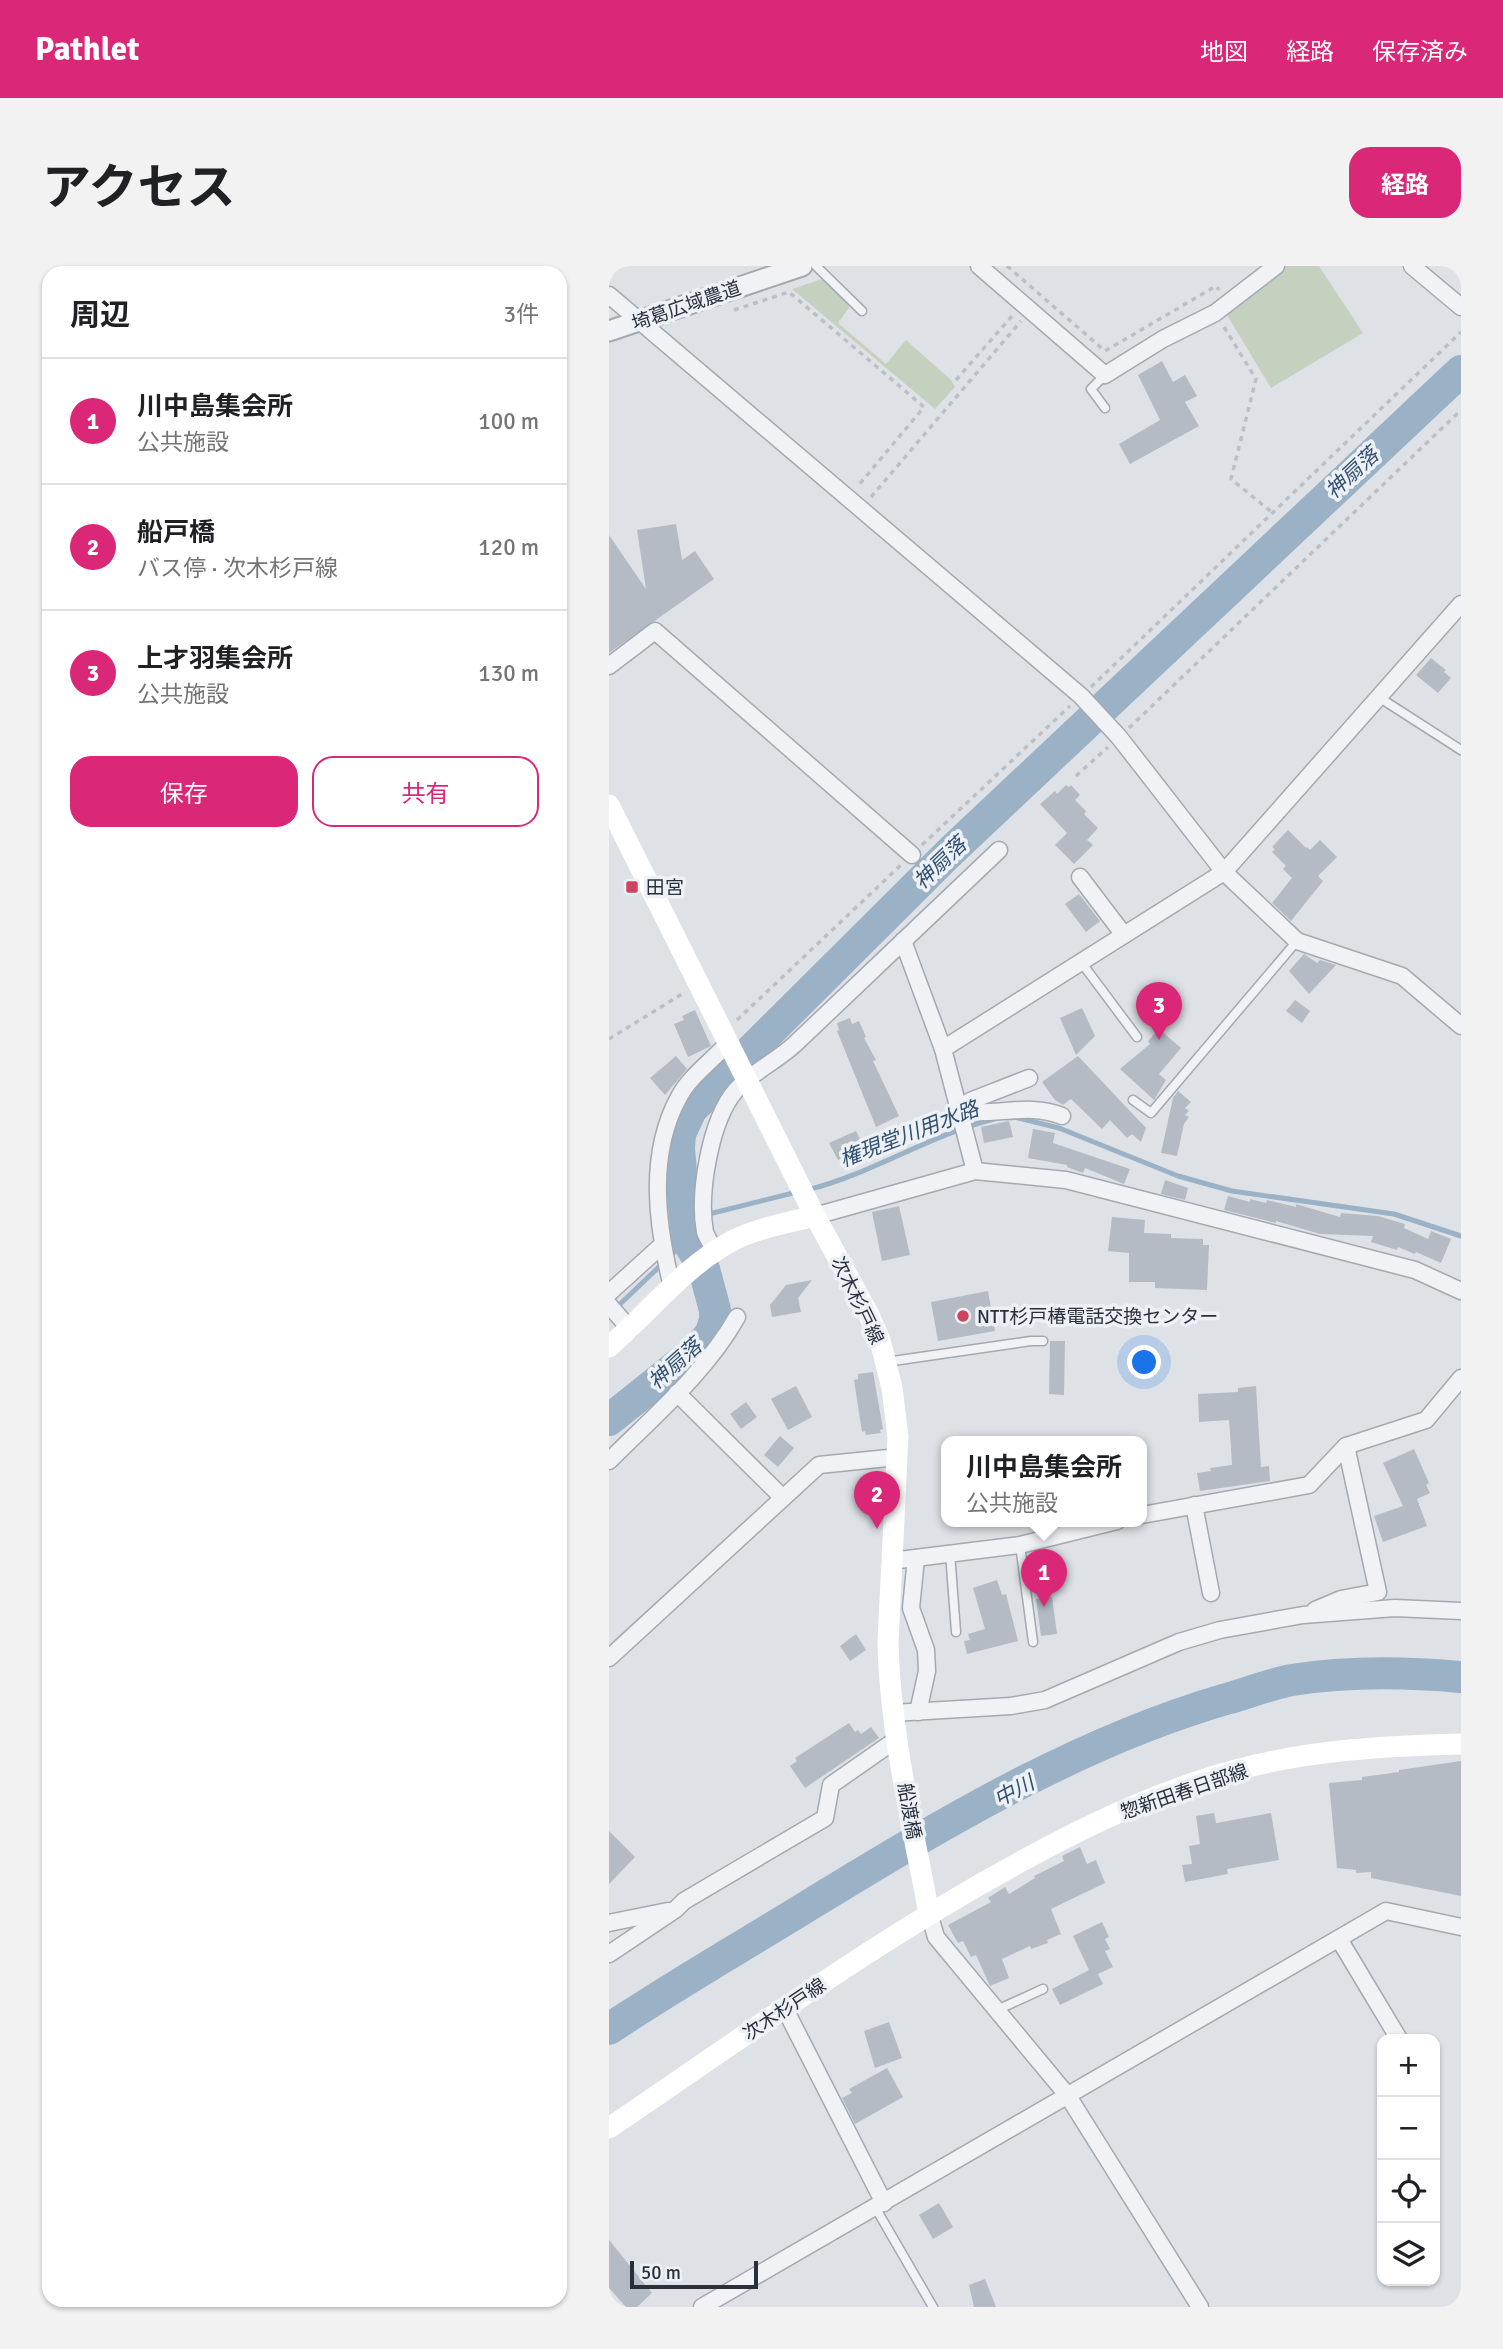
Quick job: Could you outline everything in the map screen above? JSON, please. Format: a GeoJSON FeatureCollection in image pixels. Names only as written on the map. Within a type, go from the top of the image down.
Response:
{"type":"FeatureCollection","features":[{"type":"Feature","properties":{"kind":"main road"},"geometry":{"type":"LineString","coordinates":[[609,805],[729,1042]]}},
{"type":"Feature","properties":{"kind":"main road","name":"次木杉戸線"},"geometry":{"type":"LineString","coordinates":[[729,1042],[815,1216],[875,1326],[886,1362],[897,1415],[898,1457],[888,1642],[898,1743]]}},
{"type":"Feature","properties":{"kind":"main road"},"geometry":{"type":"LineString","coordinates":[[609,1347],[672,1287],[715,1251],[751,1233],[815,1216]]}},
{"type":"Feature","properties":{"kind":"main road","name":"船渡橋"},"geometry":{"type":"LineString","coordinates":[[898,1743],[929,1913]]}},
{"type":"Feature","properties":{"kind":"main road","name":"惣新田春日部線"},"geometry":{"type":"LineString","coordinates":[[929,1913],[1074,1833],[1151,1799],[1213,1777],[1295,1757],[1375,1746],[1461,1744]]}},
{"type":"Feature","properties":{"kind":"main road","name":"次木杉戸線"},"geometry":{"type":"LineString","coordinates":[[609,2127],[929,1913]]}},
{"type":"Feature","properties":{"kind":"street","name":"埼葛広域農道"},"geometry":{"type":"LineString","coordinates":[[609,331],[802,266]]}},
{"type":"Feature","properties":{"kind":"street"},"geometry":{"type":"LineString","coordinates":[[979,266],[1105,375],[1163,339],[1221,309],[1276,266]]}},
{"type":"Feature","properties":{"kind":"street"},"geometry":{"type":"LineString","coordinates":[[1412,266],[1461,307]]}},
{"type":"Feature","properties":{"kind":"street"},"geometry":{"type":"LineString","coordinates":[[609,295],[1081,696],[1119,737],[1224,872],[1297,942],[1402,976],[1461,1026]]}},
{"type":"Feature","properties":{"kind":"street"},"geometry":{"type":"LineString","coordinates":[[943,1049],[1224,872],[1458,613]]}},
{"type":"Feature","properties":{"kind":"street"},"geometry":{"type":"LineString","coordinates":[[609,666],[655,631],[912,855]]}},
{"type":"Feature","properties":{"kind":"street"},"geometry":{"type":"LineString","coordinates":[[715,1251],[705,1234],[707,1164],[726,1107],[737,1089],[782,1056],[999,850]]}},
{"type":"Feature","properties":{"kind":"street"},"geometry":{"type":"LineString","coordinates":[[1080,877],[1124,935]]}},
{"type":"Feature","properties":{"kind":"street"},"geometry":{"type":"LineString","coordinates":[[904,941],[943,1049],[975,1171]]}},
{"type":"Feature","properties":{"kind":"street"},"geometry":{"type":"LineString","coordinates":[[672,1287],[662,1245],[657,1197],[661,1159],[671,1114],[689,1082],[729,1042]]}},
{"type":"Feature","properties":{"kind":"street"},"geometry":{"type":"LineString","coordinates":[[959,1111],[970,1101],[1029,1078]]}},
{"type":"Feature","properties":{"kind":"street"},"geometry":{"type":"LineString","coordinates":[[959,1111],[974,1114],[1026,1108],[1062,1116]]}},
{"type":"Feature","properties":{"kind":"street"},"geometry":{"type":"LineString","coordinates":[[815,1216],[975,1171],[1066,1180],[1415,1270],[1461,1291]]}},
{"type":"Feature","properties":{"kind":"street"},"geometry":{"type":"LineString","coordinates":[[609,1293],[662,1245]]}},
{"type":"Feature","properties":{"kind":"street"},"geometry":{"type":"LineString","coordinates":[[609,1306],[630,1329]]}},
{"type":"Feature","properties":{"kind":"street"},"geometry":{"type":"LineString","coordinates":[[609,1461],[677,1393],[724,1339],[737,1317]]}},
{"type":"Feature","properties":{"kind":"street"},"geometry":{"type":"LineString","coordinates":[[1147,1514],[1309,1485],[1346,1446],[1426,1420],[1461,1378]]}},
{"type":"Feature","properties":{"kind":"street"},"geometry":{"type":"LineString","coordinates":[[677,1393],[783,1497]]}},
{"type":"Feature","properties":{"kind":"street"},"geometry":{"type":"LineString","coordinates":[[1303,1615],[1341,1599],[1378,1592],[1346,1446]]}},
{"type":"Feature","properties":{"kind":"street"},"geometry":{"type":"LineString","coordinates":[[609,1658],[819,1465],[898,1457]]}},
{"type":"Feature","properties":{"kind":"street"},"geometry":{"type":"LineString","coordinates":[[1194,1505],[1211,1593]]}},
{"type":"Feature","properties":{"kind":"street"},"geometry":{"type":"LineString","coordinates":[[891,1561],[1020,1545],[1093,1527]]}},
{"type":"Feature","properties":{"kind":"street"},"geometry":{"type":"LineString","coordinates":[[916,1558],[911,1608],[926,1650],[927,1671],[918,1712]]}},
{"type":"Feature","properties":{"kind":"street"},"geometry":{"type":"LineString","coordinates":[[893,1713],[1011,1706],[1045,1700],[1179,1642],[1220,1630],[1303,1615],[1395,1608],[1461,1611]]}},
{"type":"Feature","properties":{"kind":"street"},"geometry":{"type":"LineString","coordinates":[[609,1954],[684,1901],[825,1818],[831,1785],[898,1743]]}},
{"type":"Feature","properties":{"kind":"street"},"geometry":{"type":"LineString","coordinates":[[609,1923],[676,1909]]}},
{"type":"Feature","properties":{"kind":"street"},"geometry":{"type":"LineString","coordinates":[[702,2307],[1386,1912],[1461,1927]]}},
{"type":"Feature","properties":{"kind":"street"},"geometry":{"type":"LineString","coordinates":[[929,1913],[936,1937],[1068,2096],[1200,2307]]}},
{"type":"Feature","properties":{"kind":"street"},"geometry":{"type":"LineString","coordinates":[[1339,1938],[1396,2034]]}},
{"type":"Feature","properties":{"kind":"street"},"geometry":{"type":"LineString","coordinates":[[785,2008],[880,2205]]}},
{"type":"Feature","properties":{"kind":"lane"},"geometry":{"type":"LineString","coordinates":[[816,266],[862,312]]}},
{"type":"Feature","properties":{"kind":"lane"},"geometry":{"type":"LineString","coordinates":[[1105,375],[1098,385],[1091,389],[1105,408]]}},
{"type":"Feature","properties":{"kind":"lane"},"geometry":{"type":"LineString","coordinates":[[1380,698],[1461,750]]}},
{"type":"Feature","properties":{"kind":"lane"},"geometry":{"type":"LineString","coordinates":[[1133,1100],[1151,1113],[1297,942]]}},
{"type":"Feature","properties":{"kind":"lane"},"geometry":{"type":"LineString","coordinates":[[1081,962],[1137,1037]]}},
{"type":"Feature","properties":{"kind":"lane"},"geometry":{"type":"LineString","coordinates":[[886,1362],[1031,1340],[1043,1341]]}},
{"type":"Feature","properties":{"kind":"lane"},"geometry":{"type":"LineString","coordinates":[[1020,1545],[1033,1642]]}},
{"type":"Feature","properties":{"kind":"lane"},"geometry":{"type":"LineString","coordinates":[[950,1553],[956,1632]]}},
{"type":"Feature","properties":{"kind":"lane"},"geometry":{"type":"LineString","coordinates":[[997,2010],[1043,1989]]}},
{"type":"Feature","properties":{"kind":"lane"},"geometry":{"type":"LineString","coordinates":[[880,2205],[933,2307]]}},
{"type":"Feature","properties":{"kind":"path"},"geometry":{"type":"LineString","coordinates":[[1007,266],[1105,351],[1216,286],[1221,309],[1256,379],[1231,479],[1274,514]]}},
{"type":"Feature","properties":{"kind":"path"},"geometry":{"type":"LineString","coordinates":[[725,313],[789,292],[924,407],[847,498]]}},
{"type":"Feature","properties":{"kind":"path"},"geometry":{"type":"LineString","coordinates":[[956,380],[1026,307]]}},
{"type":"Feature","properties":{"kind":"path"},"geometry":{"type":"LineString","coordinates":[[860,509],[1026,307]]}},
{"type":"Feature","properties":{"kind":"path"},"geometry":{"type":"LineString","coordinates":[[1076,776],[1461,410]]}},
{"type":"Feature","properties":{"kind":"path"},"geometry":{"type":"LineString","coordinates":[[609,1039],[699,983]]}},
{"type":"Feature","properties":{"kind":"green space"},"geometry":{"type":"Polygon","coordinates":[[[1286,266],[1319,266],[1363,333],[1271,388],[1227,315],[1229,309],[1286,266]]]}},
{"type":"Feature","properties":{"kind":"green space"},"geometry":{"type":"Polygon","coordinates":[[[822,279],[848,305],[849,308],[838,323],[886,364],[906,340],[951,380],[955,387],[935,409],[792,289],[822,279]]]}},
{"type":"Feature","properties":{"kind":"building"},"geometry":{"type":"Polygon","coordinates":[[[1162,361],[1173,382],[1185,375],[1197,396],[1185,402],[1199,426],[1130,464],[1119,444],[1160,420],[1138,375],[1162,361]]]}},
{"type":"Feature","properties":{"kind":"building"},"geometry":{"type":"Polygon","coordinates":[[[676,524],[682,560],[695,551],[714,579],[609,653],[609,535],[646,589],[637,530],[676,524]]]}},
{"type":"Feature","properties":{"kind":"building"},"geometry":{"type":"Polygon","coordinates":[[[1431,658],[1446,670],[1444,672],[1451,678],[1438,693],[1416,675],[1431,658]]]}},
{"type":"Feature","properties":{"kind":"building"},"geometry":{"type":"Polygon","coordinates":[[[1066,785],[1071,785],[1080,795],[1075,800],[1098,828],[1087,840],[1093,845],[1074,864],[1055,845],[1067,833],[1040,804],[1066,785]]]}},
{"type":"Feature","properties":{"kind":"building"},"geometry":{"type":"Polygon","coordinates":[[[1288,830],[1306,848],[1310,850],[1320,840],[1337,857],[1318,876],[1323,881],[1291,921],[1272,903],[1292,878],[1283,869],[1286,866],[1272,852],[1275,849],[1272,847],[1288,830]]]}},
{"type":"Feature","properties":{"kind":"building"},"geometry":{"type":"Polygon","coordinates":[[[1079,894],[1100,921],[1086,932],[1065,904],[1079,894]]]}},
{"type":"Feature","properties":{"kind":"building"},"geometry":{"type":"Polygon","coordinates":[[[1304,954],[1317,963],[1320,960],[1336,965],[1309,994],[1289,971],[1304,954]]]}},
{"type":"Feature","properties":{"kind":"building"},"geometry":{"type":"Polygon","coordinates":[[[1295,1000],[1310,1011],[1302,1023],[1286,1011],[1295,1000]]]}},
{"type":"Feature","properties":{"kind":"building"},"geometry":{"type":"Polygon","coordinates":[[[1082,1008],[1095,1036],[1076,1055],[1060,1018],[1082,1008]]]}},
{"type":"Feature","properties":{"kind":"building"},"geometry":{"type":"Polygon","coordinates":[[[695,1010],[711,1046],[688,1057],[674,1024],[684,1020],[682,1016],[695,1010]]]}},
{"type":"Feature","properties":{"kind":"building"},"geometry":{"type":"Polygon","coordinates":[[[850,1018],[852,1024],[859,1021],[866,1037],[864,1038],[876,1060],[873,1061],[899,1116],[876,1127],[837,1031],[837,1023],[850,1018]]]}},
{"type":"Feature","properties":{"kind":"building"},"geometry":{"type":"Polygon","coordinates":[[[1159,1029],[1181,1048],[1159,1074],[1166,1080],[1154,1100],[1120,1069],[1150,1044],[1148,1041],[1159,1029]]]}},
{"type":"Feature","properties":{"kind":"building"},"geometry":{"type":"Polygon","coordinates":[[[676,1056],[687,1069],[665,1095],[650,1078],[676,1056]]]}},
{"type":"Feature","properties":{"kind":"building"},"geometry":{"type":"Polygon","coordinates":[[[1078,1056],[1146,1128],[1141,1142],[1132,1134],[1127,1138],[1110,1120],[1102,1129],[1071,1099],[1063,1105],[1055,1100],[1042,1082],[1078,1056]]]}},
{"type":"Feature","properties":{"kind":"building"},"geometry":{"type":"Polygon","coordinates":[[[1178,1091],[1191,1102],[1185,1108],[1189,1111],[1185,1115],[1189,1117],[1184,1124],[1177,1156],[1161,1153],[1173,1098],[1178,1091]]]}},
{"type":"Feature","properties":{"kind":"building"},"geometry":{"type":"Polygon","coordinates":[[[1009,1121],[1013,1137],[984,1143],[981,1127],[1009,1121]]]}},
{"type":"Feature","properties":{"kind":"building"},"geometry":{"type":"Polygon","coordinates":[[[1033,1129],[1055,1133],[1053,1143],[1130,1169],[1124,1184],[1085,1168],[1083,1173],[1067,1165],[1028,1158],[1033,1129]]]}},
{"type":"Feature","properties":{"kind":"building"},"geometry":{"type":"Polygon","coordinates":[[[856,1131],[864,1148],[838,1160],[829,1143],[856,1131]]]}},
{"type":"Feature","properties":{"kind":"building"},"geometry":{"type":"Polygon","coordinates":[[[1165,1180],[1188,1188],[1185,1200],[1161,1194],[1165,1180]]]}},
{"type":"Feature","properties":{"kind":"building"},"geometry":{"type":"Polygon","coordinates":[[[1228,1196],[1250,1202],[1250,1199],[1266,1203],[1267,1200],[1296,1207],[1296,1204],[1340,1217],[1341,1213],[1378,1216],[1405,1224],[1404,1228],[1428,1239],[1431,1231],[1451,1239],[1441,1263],[1416,1252],[1415,1254],[1398,1247],[1397,1250],[1371,1242],[1373,1236],[1320,1234],[1224,1210],[1228,1196]]]}},
{"type":"Feature","properties":{"kind":"building"},"geometry":{"type":"Polygon","coordinates":[[[899,1206],[910,1255],[882,1261],[872,1212],[899,1206]]]}},
{"type":"Feature","properties":{"kind":"building"},"geometry":{"type":"Polygon","coordinates":[[[1112,1217],[1145,1220],[1144,1233],[1171,1234],[1171,1238],[1203,1239],[1203,1245],[1209,1245],[1207,1290],[1155,1288],[1155,1282],[1129,1282],[1129,1253],[1108,1251],[1112,1217]]]}},
{"type":"Feature","properties":{"kind":"building"},"geometry":{"type":"Polygon","coordinates":[[[812,1280],[798,1298],[801,1312],[772,1317],[770,1305],[786,1285],[812,1280]]]}},
{"type":"Feature","properties":{"kind":"building","name":"NTT杉戸椿電話交換センター"},"geometry":{"type":"Polygon","coordinates":[[[988,1291],[995,1331],[938,1341],[931,1302],[988,1291]]]}},
{"type":"Feature","properties":{"kind":"building"},"geometry":{"type":"Polygon","coordinates":[[[1050,1341],[1065,1341],[1064,1395],[1049,1394],[1050,1341]]]}},
{"type":"Feature","properties":{"kind":"building"},"geometry":{"type":"Polygon","coordinates":[[[873,1372],[883,1429],[880,1430],[881,1433],[866,1435],[865,1431],[862,1432],[854,1380],[858,1379],[858,1374],[873,1372]]]}},
{"type":"Feature","properties":{"kind":"building"},"geometry":{"type":"Polygon","coordinates":[[[796,1386],[812,1417],[788,1430],[771,1399],[796,1386]]]}},
{"type":"Feature","properties":{"kind":"building"},"geometry":{"type":"Polygon","coordinates":[[[1256,1386],[1261,1467],[1269,1466],[1270,1481],[1200,1491],[1197,1473],[1232,1465],[1229,1420],[1199,1422],[1198,1394],[1238,1392],[1238,1388],[1256,1386]]]}},
{"type":"Feature","properties":{"kind":"building"},"geometry":{"type":"Polygon","coordinates":[[[746,1402],[757,1417],[741,1429],[730,1414],[746,1402]]]}},
{"type":"Feature","properties":{"kind":"building"},"geometry":{"type":"Polygon","coordinates":[[[780,1436],[794,1448],[778,1467],[764,1455],[780,1436]]]}},
{"type":"Feature","properties":{"kind":"building"},"geometry":{"type":"Polygon","coordinates":[[[1414,1449],[1429,1483],[1426,1485],[1430,1493],[1417,1499],[1427,1526],[1383,1542],[1374,1516],[1403,1506],[1383,1463],[1414,1449]]]}},
{"type":"Feature","properties":{"kind":"building"},"geometry":{"type":"Polygon","coordinates":[[[997,1580],[1002,1595],[1006,1594],[1018,1641],[967,1654],[964,1641],[970,1640],[968,1634],[985,1629],[973,1588],[997,1580]]]}},
{"type":"Feature","properties":{"kind":"building"},"geometry":{"type":"Polygon","coordinates":[[[1052,1597],[1057,1634],[1041,1636],[1036,1599],[1052,1597]]]}},
{"type":"Feature","properties":{"kind":"building"},"geometry":{"type":"Polygon","coordinates":[[[856,1634],[866,1650],[850,1661],[840,1646],[856,1634]]]}},
{"type":"Feature","properties":{"kind":"building"},"geometry":{"type":"Polygon","coordinates":[[[849,1723],[855,1732],[858,1730],[861,1734],[871,1727],[879,1738],[805,1788],[790,1766],[797,1761],[795,1758],[849,1723]]]}},
{"type":"Feature","properties":{"kind":"building"},"geometry":{"type":"Polygon","coordinates":[[[1461,1761],[1461,1896],[1371,1878],[1371,1872],[1356,1873],[1356,1870],[1337,1868],[1329,1783],[1362,1780],[1362,1777],[1461,1761]]]}},
{"type":"Feature","properties":{"kind":"building"},"geometry":{"type":"Polygon","coordinates":[[[1214,1813],[1216,1823],[1271,1813],[1279,1860],[1227,1869],[1228,1874],[1185,1882],[1182,1865],[1192,1864],[1189,1846],[1200,1844],[1196,1816],[1214,1813]]]}},
{"type":"Feature","properties":{"kind":"building"},"geometry":{"type":"Polygon","coordinates":[[[609,1831],[635,1857],[609,1884],[609,1831]]]}},
{"type":"Feature","properties":{"kind":"building"},"geometry":{"type":"Polygon","coordinates":[[[1080,1847],[1087,1864],[1096,1860],[1105,1883],[1051,1909],[1061,1934],[1047,1940],[1048,1943],[1031,1949],[1030,1946],[1002,1959],[1009,1978],[990,1986],[976,1955],[971,1957],[963,1941],[958,1943],[948,1925],[991,1902],[988,1898],[1005,1887],[1009,1894],[1035,1878],[1034,1876],[1064,1861],[1062,1856],[1080,1847]]]}},
{"type":"Feature","properties":{"kind":"building"},"geometry":{"type":"Polygon","coordinates":[[[1102,1922],[1109,1937],[1105,1939],[1110,1949],[1105,1951],[1113,1967],[1098,1974],[1103,1984],[1060,2005],[1052,1989],[1089,1970],[1073,1936],[1102,1922]]]}},
{"type":"Feature","properties":{"kind":"building"},"geometry":{"type":"Polygon","coordinates":[[[889,2022],[902,2058],[875,2068],[864,2031],[889,2022]]]}},
{"type":"Feature","properties":{"kind":"building"},"geometry":{"type":"Polygon","coordinates":[[[887,2068],[903,2097],[855,2124],[842,2098],[852,2093],[849,2089],[887,2068]]]}},
{"type":"Feature","properties":{"kind":"building"},"geometry":{"type":"Polygon","coordinates":[[[939,2203],[953,2227],[933,2239],[919,2215],[939,2203]]]}},
{"type":"Feature","properties":{"kind":"building"},"geometry":{"type":"Polygon","coordinates":[[[609,2240],[652,2293],[637,2307],[626,2307],[609,2288],[609,2240]]]}},
{"type":"Feature","properties":{"kind":"building"},"geometry":{"type":"Polygon","coordinates":[[[985,2279],[996,2307],[974,2307],[969,2285],[985,2279]]]}},
{"type":"Feature","properties":{"kind":"waterway","name":"神扇落"},"geometry":{"type":"LineString","coordinates":[[609,1420],[699,1348],[711,1333],[715,1320],[715,1310],[704,1269],[687,1240],[679,1149],[680,1134],[691,1110],[949,853],[1461,371]]}},
{"type":"Feature","properties":{"kind":"waterway","name":"権現堂川用水路"},"geometry":{"type":"LineString","coordinates":[[1010,1116],[1059,1128],[1178,1176],[1232,1191],[1394,1214],[1461,1236]]}},
{"type":"Feature","properties":{"kind":"waterway","name":"権現堂川用水路"},"geometry":{"type":"LineString","coordinates":[[807,1190],[994,1119]]}},
{"type":"Feature","properties":{"kind":"waterway","name":"権現堂川用水路"},"geometry":{"type":"LineString","coordinates":[[705,1215],[797,1192]]}},
{"type":"Feature","properties":{"kind":"waterway","name":"権現堂川用水路"},"geometry":{"type":"LineString","coordinates":[[669,1257],[687,1240],[699,1222]]}},
{"type":"Feature","properties":{"kind":"waterway","name":"権現堂川用水路"},"geometry":{"type":"LineString","coordinates":[[616,1308],[662,1264]]}},
{"type":"Feature","properties":{"kind":"waterway","name":"中川"},"geometry":{"type":"LineString","coordinates":[[609,2029],[910,1844],[1012,1788],[1117,1738],[1171,1717],[1292,1680],[1376,1673],[1461,1677]]}},
{"type":"Feature","properties":{"kind":"place","name":"田宮"},"geometry":{"type":"Point","coordinates":[632,887]}},
{"type":"Feature","properties":{"kind":"place","name":"上才羽集会所"},"geometry":{"type":"Point","coordinates":[1159,1040]}},
{"type":"Feature","properties":{"kind":"place","name":"NTT杉戸椿電話交換センター"},"geometry":{"type":"Point","coordinates":[963,1316]}},
{"type":"Feature","properties":{"kind":"place","name":"船戸橋"},"geometry":{"type":"Point","coordinates":[877,1529]}},
{"type":"Feature","properties":{"kind":"place","name":"川中島集会所"},"geometry":{"type":"Point","coordinates":[1044,1607]}}]}
